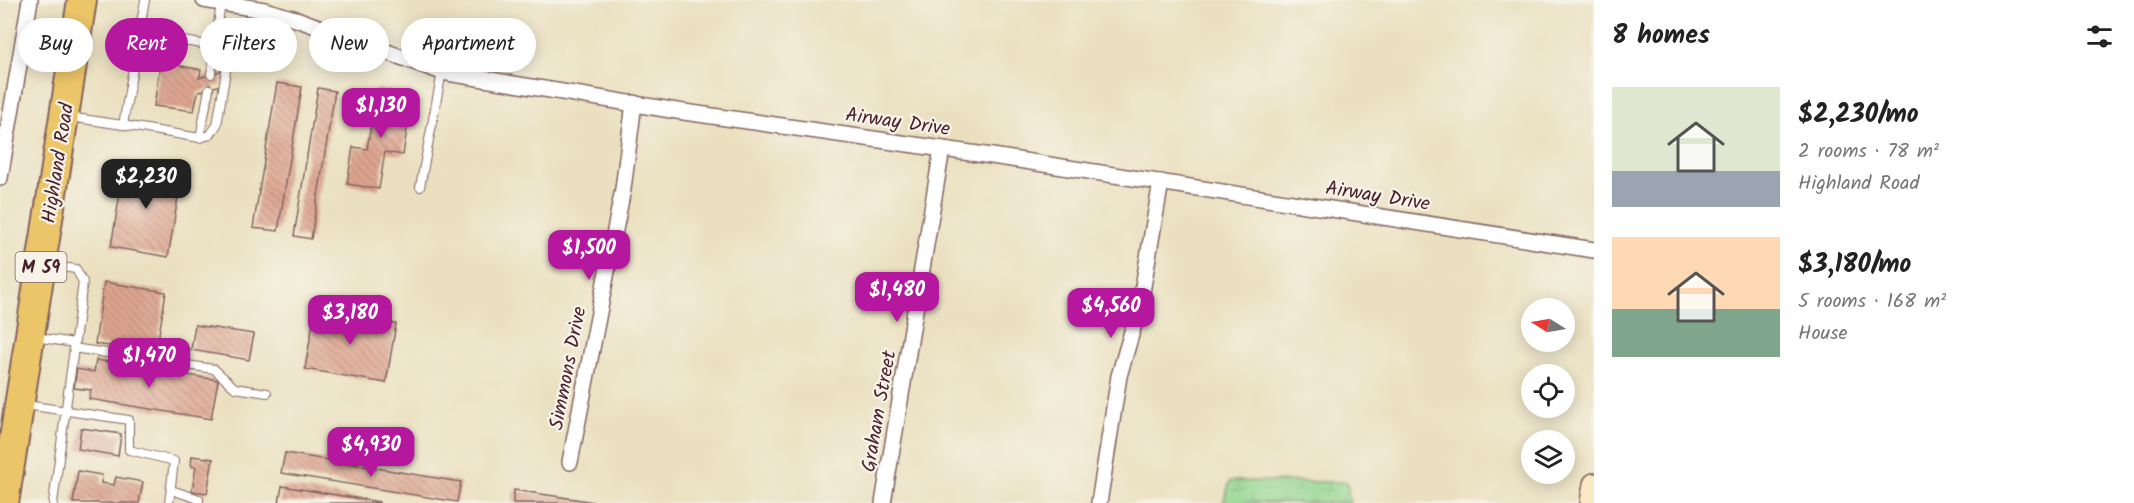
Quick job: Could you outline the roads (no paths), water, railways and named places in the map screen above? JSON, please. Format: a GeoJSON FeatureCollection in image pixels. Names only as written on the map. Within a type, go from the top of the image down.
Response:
{"type":"FeatureCollection","features":[{"type":"Feature","properties":{"kind":"highway","name":"Highland Road"},"geometry":{"type":"LineString","coordinates":[[4,503],[82,0]]}},
{"type":"Feature","properties":{"kind":"street"},"geometry":{"type":"LineString","coordinates":[[0,178],[30,0]]}},
{"type":"Feature","properties":{"kind":"street","name":"Airway Drive"},"geometry":{"type":"LineString","coordinates":[[204,0],[264,10],[299,20],[401,57]]}},
{"type":"Feature","properties":{"kind":"street","name":"Airway Drive"},"geometry":{"type":"LineString","coordinates":[[442,72],[1594,250]]}},
{"type":"Feature","properties":{"kind":"street","name":"Simmons Drive"},"geometry":{"type":"LineString","coordinates":[[570,462],[623,189],[634,103]]}},
{"type":"Feature","properties":{"kind":"street","name":"Graham Street"},"geometry":{"type":"LineString","coordinates":[[883,503],[942,149]]}},
{"type":"Feature","properties":{"kind":"street"},"geometry":{"type":"LineString","coordinates":[[1099,503],[1119,376],[1140,304],[1161,182]]}},
{"type":"Feature","properties":{"kind":"street"},"geometry":{"type":"LineString","coordinates":[[1591,503],[1594,484]]}},
{"type":"Feature","properties":{"kind":"lane"},"geometry":{"type":"LineString","coordinates":[[142,18],[145,0]]}},
{"type":"Feature","properties":{"kind":"lane"},"geometry":{"type":"LineString","coordinates":[[219,18],[221,3]]}},
{"type":"Feature","properties":{"kind":"lane"},"geometry":{"type":"LineString","coordinates":[[123,125],[132,72]]}},
{"type":"Feature","properties":{"kind":"lane"},"geometry":{"type":"LineString","coordinates":[[64,116],[200,138],[210,135],[217,125],[226,72]]}},
{"type":"Feature","properties":{"kind":"lane"},"geometry":{"type":"LineString","coordinates":[[420,187],[442,72]]}},
{"type":"Feature","properties":{"kind":"lane"},"geometry":{"type":"LineString","coordinates":[[200,138],[208,89]]}},
{"type":"Feature","properties":{"kind":"lane"},"geometry":{"type":"LineString","coordinates":[[41,265],[76,269],[83,282],[53,503]]}},
{"type":"Feature","properties":{"kind":"lane"},"geometry":{"type":"LineString","coordinates":[[30,336],[73,346],[214,369],[235,388],[267,393]]}},
{"type":"Feature","properties":{"kind":"lane"},"geometry":{"type":"LineString","coordinates":[[20,404],[129,420],[129,450],[174,461],[169,503]]}},
{"type":"Feature","properties":{"kind":"lane"},"geometry":{"type":"LineString","coordinates":[[171,490],[200,499],[199,503]]}}]}
